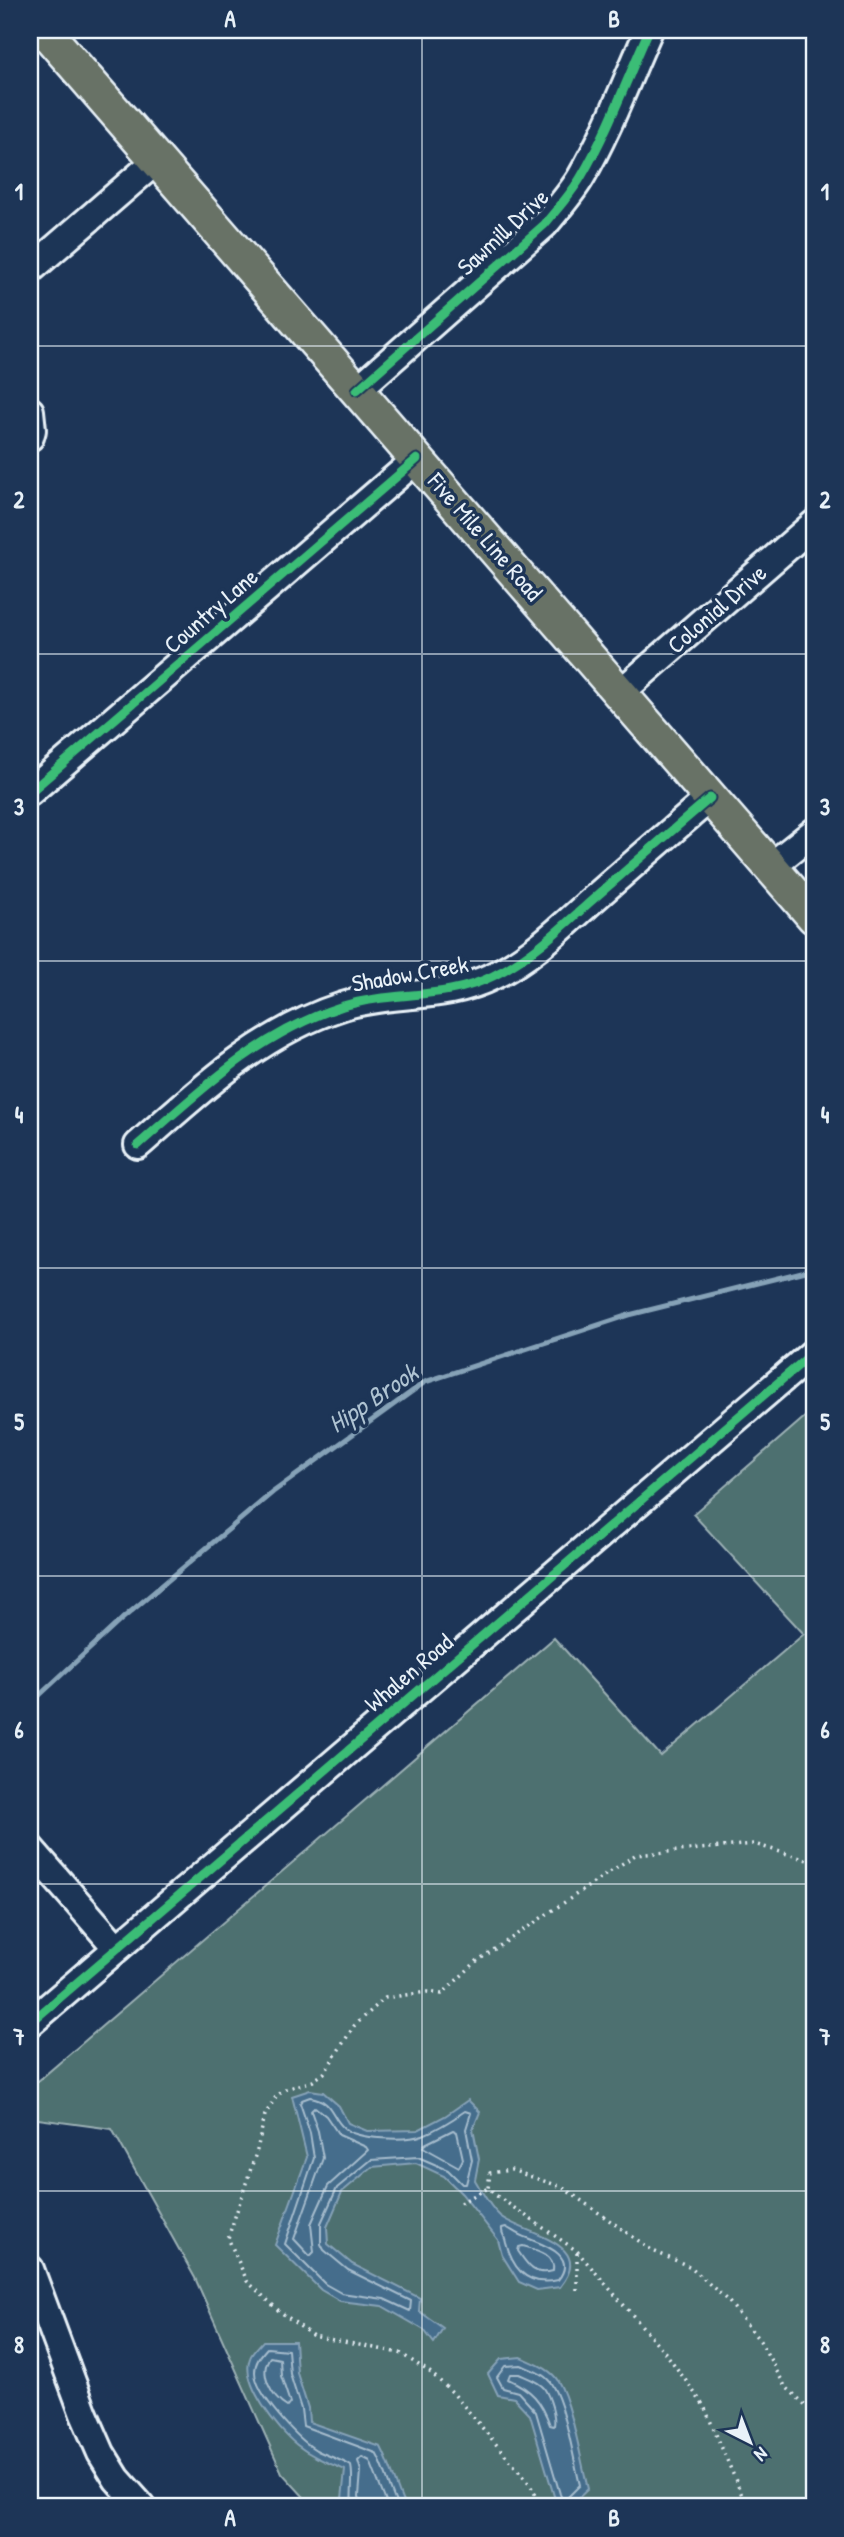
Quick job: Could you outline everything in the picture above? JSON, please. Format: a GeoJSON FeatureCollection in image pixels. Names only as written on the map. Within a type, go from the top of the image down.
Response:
{"type":"FeatureCollection","features":[{"type":"Feature","properties":{"kind":"main road","name":"Five Mile Line Road"},"geometry":{"type":"LineString","coordinates":[[44,30],[814,917]]}},
{"type":"Feature","properties":{"kind":"street","name":"Sawmill Drive"},"geometry":{"type":"LineString","coordinates":[[357,390],[545,224],[563,203],[581,178],[649,30]]}},
{"type":"Feature","properties":{"kind":"street"},"geometry":{"type":"LineString","coordinates":[[30,270],[156,160]]}},
{"type":"Feature","properties":{"kind":"street"},"geometry":{"type":"LineString","coordinates":[[30,411],[30,437]]}},
{"type":"Feature","properties":{"kind":"street","name":"Country Lane"},"geometry":{"type":"LineString","coordinates":[[30,792],[417,459]]}},
{"type":"Feature","properties":{"kind":"street","name":"Colonial Drive"},"geometry":{"type":"LineString","coordinates":[[620,693],[814,524]]}},
{"type":"Feature","properties":{"kind":"street","name":"Shadow Creek"},"geometry":{"type":"LineString","coordinates":[[138,1146],[227,1067],[267,1040],[305,1021],[345,1006],[466,986],[491,977],[516,963],[546,941],[710,797]]}},
{"type":"Feature","properties":{"kind":"street"},"geometry":{"type":"LineString","coordinates":[[770,867],[814,832]]}},
{"type":"Feature","properties":{"kind":"street","name":"Whalen Road"},"geometry":{"type":"LineString","coordinates":[[30,2023],[814,1352]]}},
{"type":"Feature","properties":{"kind":"street"},"geometry":{"type":"LineString","coordinates":[[30,1848],[117,1948]]}},
{"type":"Feature","properties":{"kind":"street"},"geometry":{"type":"LineString","coordinates":[[30,2269],[101,2453],[117,2479],[142,2507]]}},
{"type":"Feature","properties":{"kind":"path"},"geometry":{"type":"LineString","coordinates":[[542,2507],[529,2483],[452,2392],[431,2373],[400,2353],[313,2336],[278,2311],[247,2281],[228,2238],[257,2150],[265,2115],[277,2095],[286,2089],[313,2081],[324,2073],[354,2026],[385,1998],[427,1992],[442,1994],[477,1961],[635,1855],[754,1844],[814,1863]]}},
{"type":"Feature","properties":{"kind":"path"},"geometry":{"type":"LineString","coordinates":[[488,2188],[490,2173],[511,2170],[562,2187],[653,2251],[691,2267],[729,2302],[745,2322],[760,2341],[785,2386],[813,2412],[814,2421]]}},
{"type":"Feature","properties":{"kind":"path"},"geometry":{"type":"LineString","coordinates":[[460,2203],[488,2188]]}},
{"type":"Feature","properties":{"kind":"path"},"geometry":{"type":"LineString","coordinates":[[488,2188],[528,2219],[577,2251],[668,2356],[704,2406],[747,2507]]}},
{"type":"Feature","properties":{"kind":"path"},"geometry":{"type":"LineString","coordinates":[[577,2251],[577,2292]]}},
{"type":"Feature","properties":{"kind":"green space"},"geometry":{"type":"Polygon","coordinates":[[[814,1409],[814,2507],[313,2507],[282,2473],[195,2278],[112,2129],[30,2118],[30,2088],[554,1638],[661,1756],[804,1634],[693,1514],[814,1409]]]}},
{"type":"Feature","properties":{"kind":"water"},"geometry":{"type":"Polygon","coordinates":[[[310,2090],[323,2092],[339,2106],[348,2123],[367,2131],[418,2130],[468,2100],[480,2112],[473,2129],[479,2159],[475,2180],[489,2204],[500,2216],[564,2250],[570,2260],[569,2272],[560,2287],[537,2290],[519,2282],[502,2255],[498,2240],[462,2194],[444,2176],[416,2163],[372,2167],[342,2192],[327,2227],[328,2244],[352,2264],[420,2298],[419,2311],[443,2328],[434,2343],[424,2330],[382,2306],[340,2301],[321,2290],[275,2245],[307,2157],[292,2096],[310,2090]]]}},
{"type":"Feature","properties":{"kind":"water"},"geometry":{"type":"Polygon","coordinates":[[[263,2341],[295,2341],[297,2373],[308,2408],[309,2422],[381,2447],[405,2507],[346,2507],[342,2499],[345,2470],[297,2445],[280,2429],[255,2393],[248,2368],[251,2356],[263,2341]]]}},
{"type":"Feature","properties":{"kind":"water"},"geometry":{"type":"Polygon","coordinates":[[[521,2357],[555,2377],[568,2404],[588,2489],[570,2506],[557,2506],[530,2415],[514,2398],[498,2395],[488,2374],[501,2359],[521,2357]]]}},
{"type":"Feature","properties":{"kind":"waterway","name":"Hipp Brook"},"geometry":{"type":"LineString","coordinates":[[30,1704],[122,1619],[273,1492],[425,1382],[629,1315],[814,1269]]}},
{"type":"Feature","properties":{"kind":"cycle path"},"geometry":{"type":"LineString","coordinates":[[357,390],[545,224],[564,201],[600,142],[649,30]]}},
{"type":"Feature","properties":{"kind":"cycle path"},"geometry":{"type":"LineString","coordinates":[[30,792],[417,459]]}},
{"type":"Feature","properties":{"kind":"cycle path"},"geometry":{"type":"LineString","coordinates":[[138,1145],[233,1065],[258,1047],[313,1017],[362,1001],[457,989],[507,969],[556,933],[710,798]]}},
{"type":"Feature","properties":{"kind":"cycle path"},"geometry":{"type":"LineString","coordinates":[[30,2023],[814,1352]]}}]}
